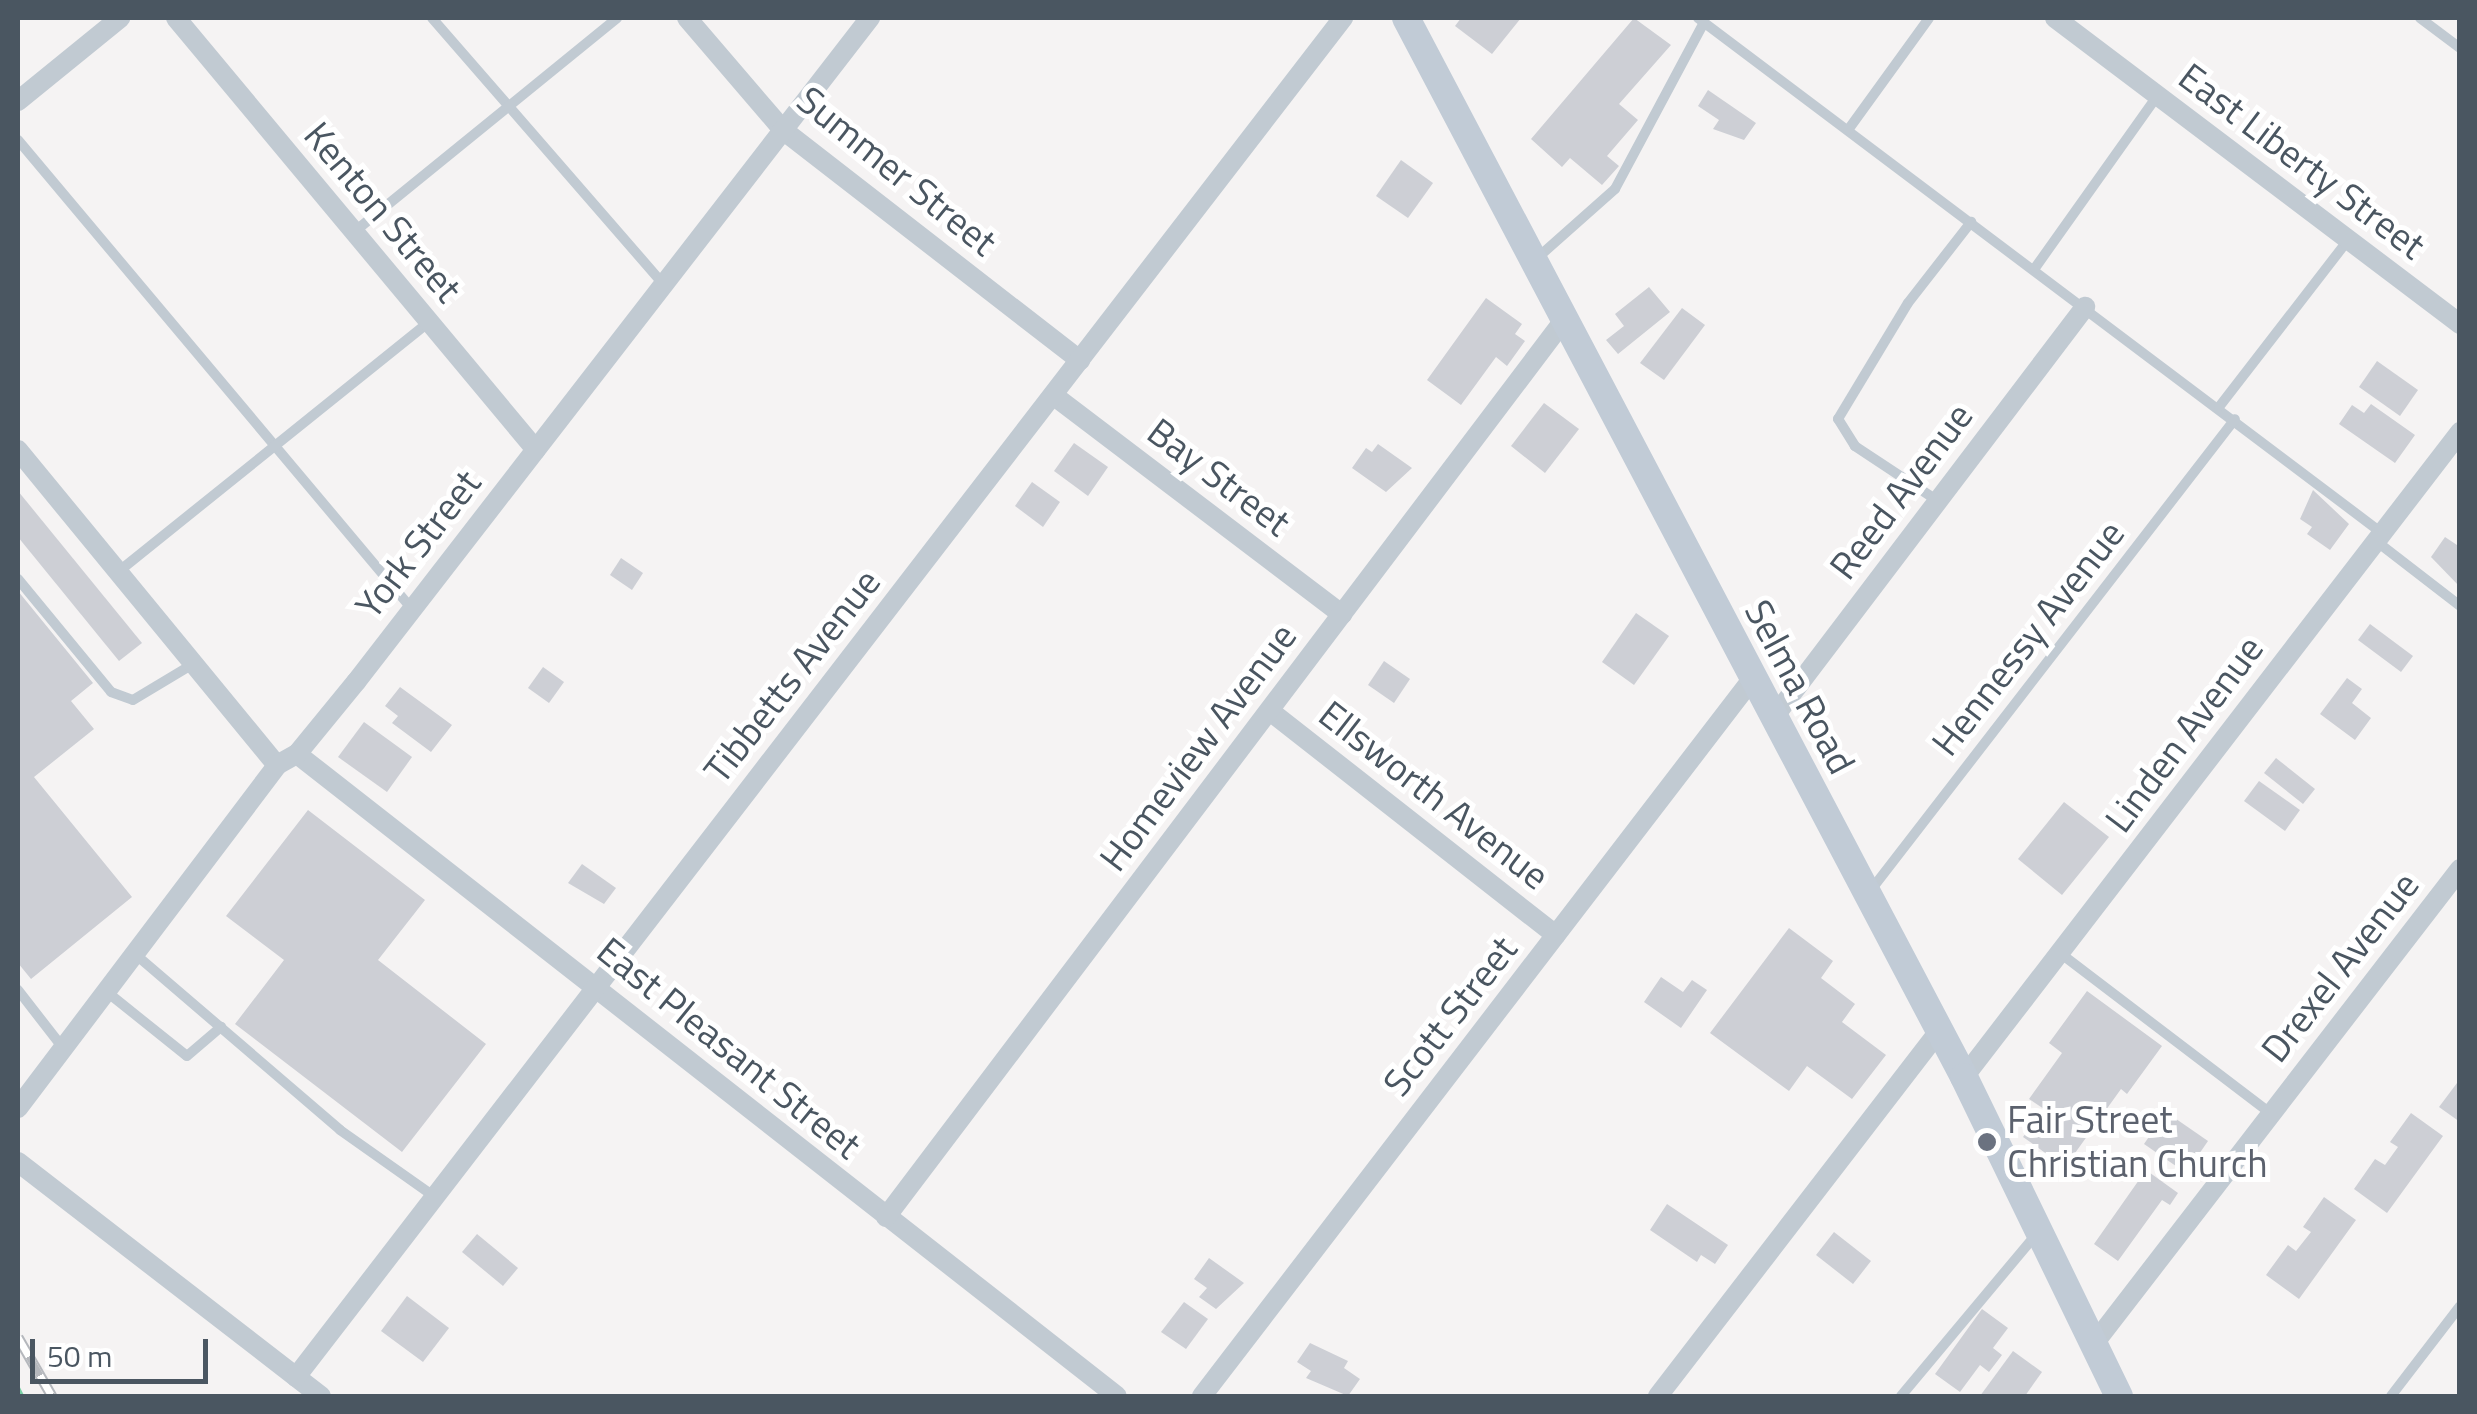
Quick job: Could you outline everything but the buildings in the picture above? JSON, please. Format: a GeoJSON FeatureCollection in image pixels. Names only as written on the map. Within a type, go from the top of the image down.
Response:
{"type":"FeatureCollection","features":[{"type":"Feature","properties":{"kind":"street"},"geometry":{"type":"LineString","coordinates":[[18,101],[120,18]]}},
{"type":"Feature","properties":{"kind":"street","name":"Kenton Street"},"geometry":{"type":"LineString","coordinates":[[176,18],[536,450]]}},
{"type":"Feature","properties":{"kind":"street","name":"Summer Street"},"geometry":{"type":"LineString","coordinates":[[687,18],[784,130],[1080,360]]}},
{"type":"Feature","properties":{"kind":"street","name":"York Street"},"geometry":{"type":"LineString","coordinates":[[18,1108],[277,765],[297,754],[870,18]]}},
{"type":"Feature","properties":{"kind":"street","name":"Tibbetts Avenue"},"geometry":{"type":"LineString","coordinates":[[296,1377],[1343,18]]}},
{"type":"Feature","properties":{"kind":"street","name":"Selma Road"},"geometry":{"type":"LineString","coordinates":[[1406,18],[1964,1077],[2118,1396]]}},
{"type":"Feature","properties":{"kind":"street","name":"East Liberty Street"},"geometry":{"type":"LineString","coordinates":[[2054,18],[2460,324]]}},
{"type":"Feature","properties":{"kind":"street","name":"Reed Avenue"},"geometry":{"type":"LineString","coordinates":[[1774,717],[2085,308]]}},
{"type":"Feature","properties":{"kind":"street","name":"Homeview Avenue"},"geometry":{"type":"LineString","coordinates":[[886,1217],[1565,319]]}},
{"type":"Feature","properties":{"kind":"street","name":"Bay Street"},"geometry":{"type":"LineString","coordinates":[[1053,395],[1342,614]]}},
{"type":"Feature","properties":{"kind":"street","name":"Linden Avenue"},"geometry":{"type":"LineString","coordinates":[[1964,1077],[2460,432]]}},
{"type":"Feature","properties":{"kind":"street"},"geometry":{"type":"LineString","coordinates":[[18,450],[277,765]]}},
{"type":"Feature","properties":{"kind":"street","name":"Scott Street"},"geometry":{"type":"LineString","coordinates":[[1202,1396],[1753,678]]}},
{"type":"Feature","properties":{"kind":"street","name":"Ellsworth Avenue"},"geometry":{"type":"LineString","coordinates":[[1270,711],[1556,935]]}},
{"type":"Feature","properties":{"kind":"street","name":"East Pleasant Street"},"geometry":{"type":"LineString","coordinates":[[297,754],[1118,1396]]}},
{"type":"Feature","properties":{"kind":"street","name":"Drexel Avenue"},"geometry":{"type":"LineString","coordinates":[[2094,1345],[2460,869]]}},
{"type":"Feature","properties":{"kind":"street"},"geometry":{"type":"LineString","coordinates":[[1658,1396],[1939,1031]]}},
{"type":"Feature","properties":{"kind":"street"},"geometry":{"type":"LineString","coordinates":[[18,1162],[322,1396]]}},
{"type":"Feature","properties":{"kind":"lane"},"geometry":{"type":"LineString","coordinates":[[432,18],[664,285]]}},
{"type":"Feature","properties":{"kind":"lane"},"geometry":{"type":"LineString","coordinates":[[354,232],[617,18]]}},
{"type":"Feature","properties":{"kind":"lane"},"geometry":{"type":"LineString","coordinates":[[1848,130],[1928,18]]}},
{"type":"Feature","properties":{"kind":"lane"},"geometry":{"type":"LineString","coordinates":[[2420,18],[2460,48]]}},
{"type":"Feature","properties":{"kind":"lane"},"geometry":{"type":"LineString","coordinates":[[1534,261],[1615,189],[1701,20],[2235,419],[2460,606]]}},
{"type":"Feature","properties":{"kind":"lane"},"geometry":{"type":"LineString","coordinates":[[2034,268],[2158,95]]}},
{"type":"Feature","properties":{"kind":"lane"},"geometry":{"type":"LineString","coordinates":[[18,140],[412,609]]}},
{"type":"Feature","properties":{"kind":"lane"},"geometry":{"type":"LineString","coordinates":[[1938,502],[1855,446],[1838,419],[1908,302],[1971,222]]}},
{"type":"Feature","properties":{"kind":"lane"},"geometry":{"type":"LineString","coordinates":[[2219,407],[2348,240]]}},
{"type":"Feature","properties":{"kind":"lane"},"geometry":{"type":"LineString","coordinates":[[118,572],[429,322]]}},
{"type":"Feature","properties":{"kind":"lane","name":"Hennessy Avenue"},"geometry":{"type":"LineString","coordinates":[[1867,894],[2235,419]]}},
{"type":"Feature","properties":{"kind":"lane"},"geometry":{"type":"LineString","coordinates":[[18,579],[111,692],[133,700],[193,664]]}},
{"type":"Feature","properties":{"kind":"lane"},"geometry":{"type":"LineString","coordinates":[[2060,953],[2271,1114]]}},
{"type":"Feature","properties":{"kind":"lane"},"geometry":{"type":"LineString","coordinates":[[135,954],[340,1130],[435,1197]]}},
{"type":"Feature","properties":{"kind":"lane"},"geometry":{"type":"LineString","coordinates":[[18,990],[63,1049]]}},
{"type":"Feature","properties":{"kind":"lane"},"geometry":{"type":"LineString","coordinates":[[107,992],[187,1056],[221,1027]]}},
{"type":"Feature","properties":{"kind":"lane"},"geometry":{"type":"LineString","coordinates":[[1901,1396],[2038,1231]]}},
{"type":"Feature","properties":{"kind":"lane"},"geometry":{"type":"LineString","coordinates":[[2391,1396],[2460,1306]]}},
{"type":"Feature","properties":{"kind":"path"},"geometry":{"type":"LineString","coordinates":[[18,1388],[22,1396]]}},
{"type":"Feature","properties":{"kind":"railway"},"geometry":{"type":"LineString","coordinates":[[18,1337],[52,1396]]}},
{"type":"Feature","properties":{"kind":"place","name":"Fair Street Christian Church"},"geometry":{"type":"Point","coordinates":[1987,1142]}}]}
